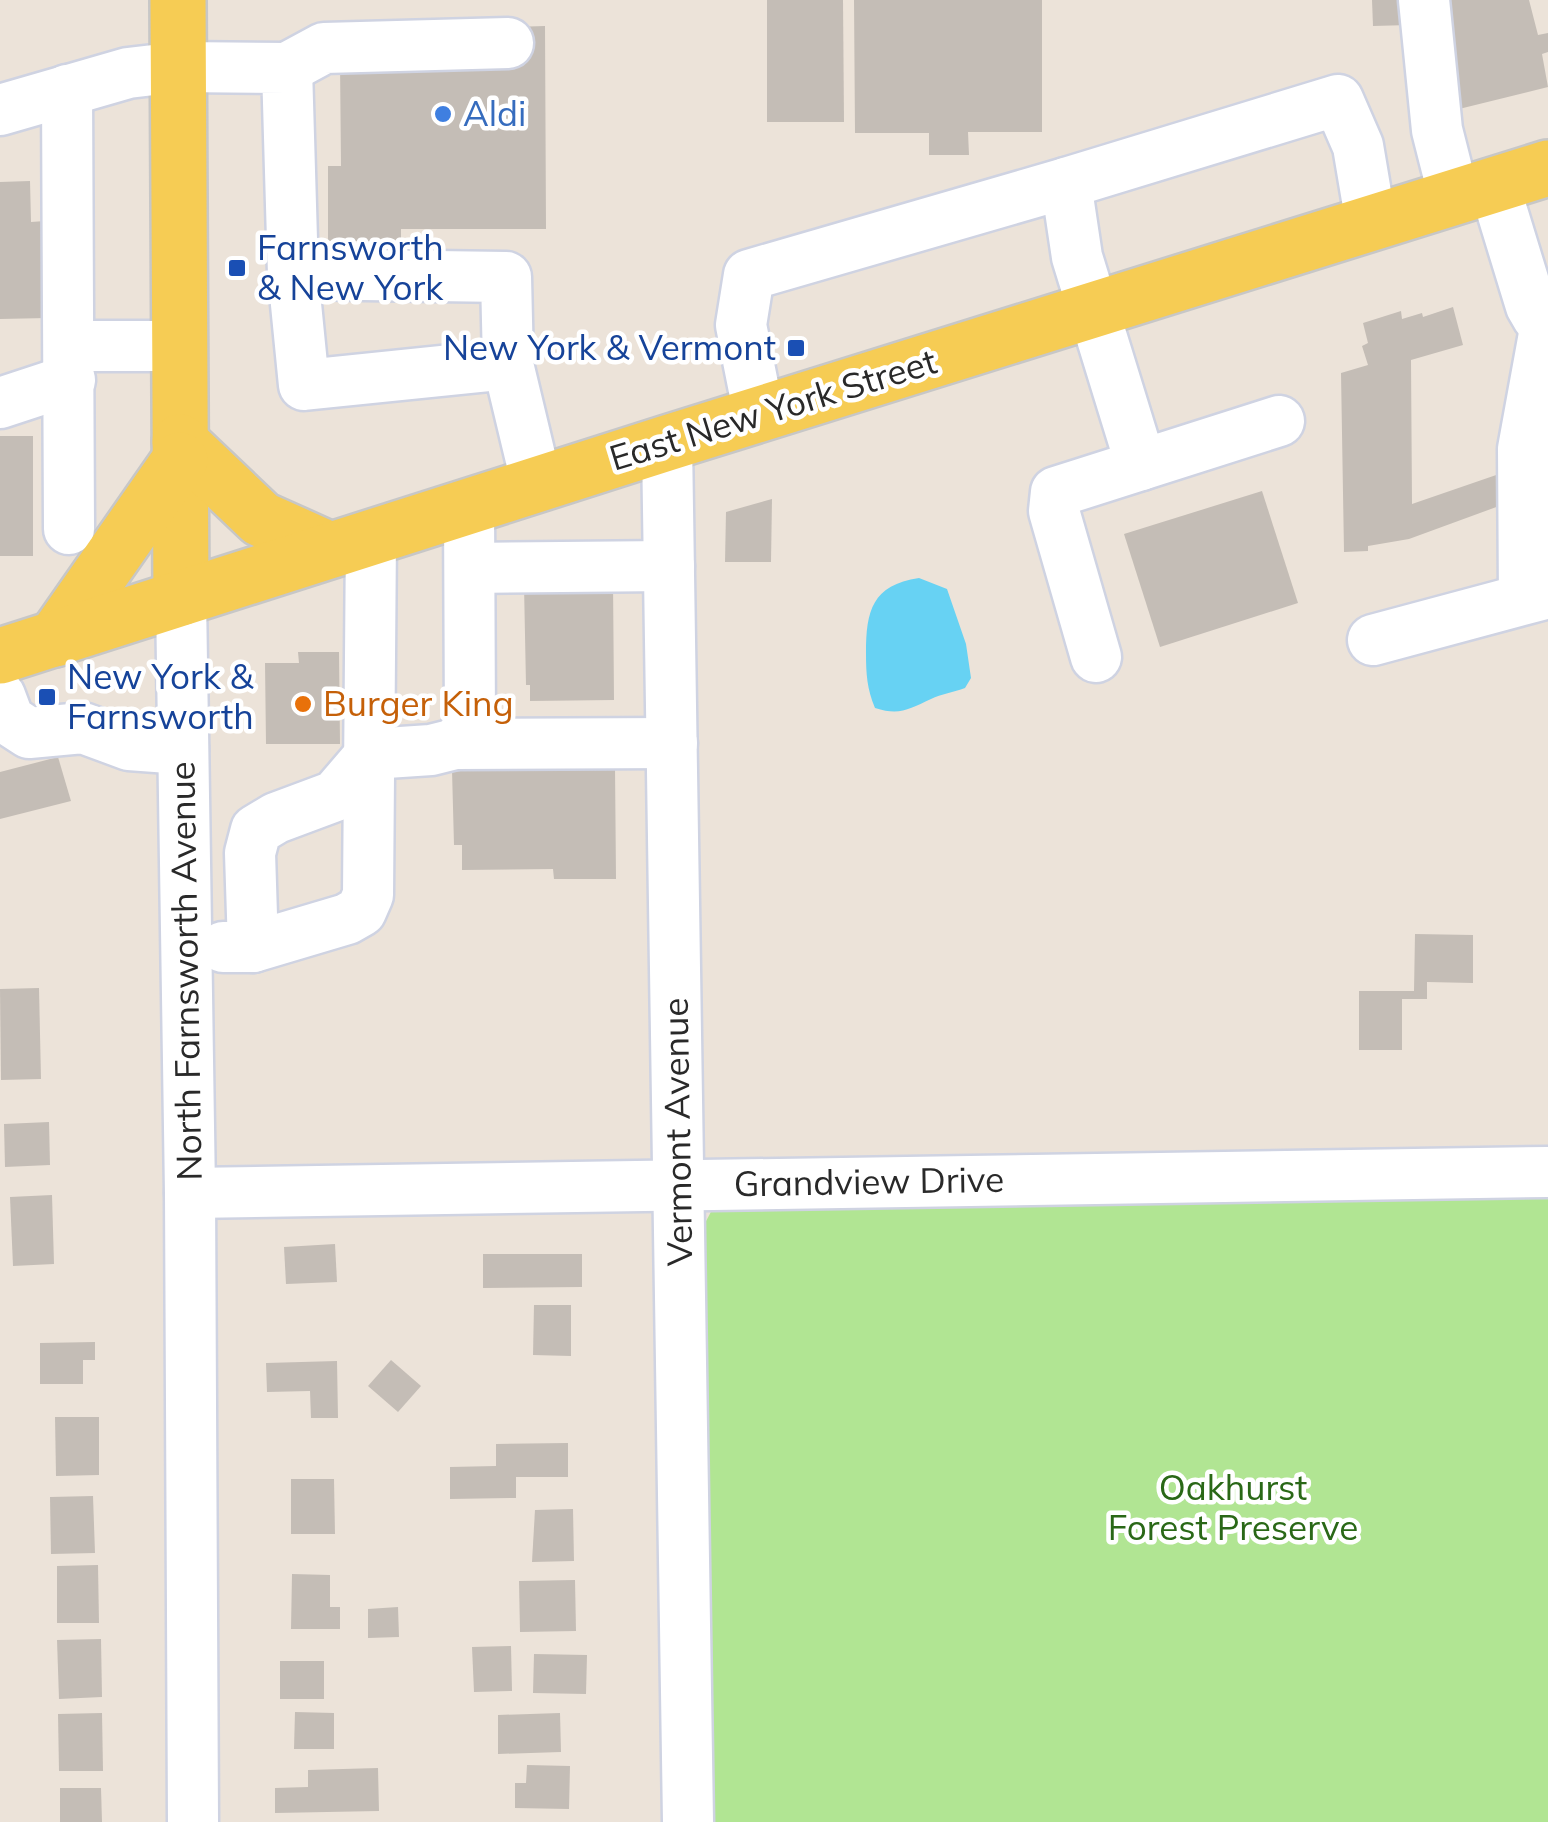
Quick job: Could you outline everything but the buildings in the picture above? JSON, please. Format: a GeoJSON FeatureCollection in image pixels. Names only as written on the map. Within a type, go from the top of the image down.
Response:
{"type":"FeatureCollection","features":[{"type":"Feature","properties":{"kind":"main road","name":"North Farnsworth Avenue"},"geometry":{"type":"LineString","coordinates":[[178,0],[180,598]]}},
{"type":"Feature","properties":{"kind":"main road","name":"East New York Street"},"geometry":{"type":"LineString","coordinates":[[0,656],[1548,168]]}},
{"type":"Feature","properties":{"kind":"main road"},"geometry":{"type":"LineString","coordinates":[[55,638],[180,451],[261,519],[351,544]]}},
{"type":"Feature","properties":{"kind":"street"},"geometry":{"type":"LineString","coordinates":[[1373,640],[1536,596],[1523,449],[1547,323],[1538,318],[1531,306],[1474,192],[1437,130],[1424,0]]}},
{"type":"Feature","properties":{"kind":"street"},"geometry":{"type":"LineString","coordinates":[[0,110],[114,76],[178,67],[287,68],[324,48],[508,44]]}},
{"type":"Feature","properties":{"kind":"street"},"geometry":{"type":"LineString","coordinates":[[287,68],[293,274],[304,385],[508,364]]}},
{"type":"Feature","properties":{"kind":"street"},"geometry":{"type":"LineString","coordinates":[[67,90],[68,528]]}},
{"type":"Feature","properties":{"kind":"street"},"geometry":{"type":"LineString","coordinates":[[759,415],[740,325],[749,275],[1338,100],[1358,146],[1371,223]]}},
{"type":"Feature","properties":{"kind":"street"},"geometry":{"type":"LineString","coordinates":[[1066,183],[1076,257],[1141,464]]}},
{"type":"Feature","properties":{"kind":"street"},"geometry":{"type":"LineString","coordinates":[[293,274],[506,276],[508,364],[537,484]]}},
{"type":"Feature","properties":{"kind":"street"},"geometry":{"type":"LineString","coordinates":[[0,403],[70,363],[180,346]]}},
{"type":"Feature","properties":{"kind":"street"},"geometry":{"type":"LineString","coordinates":[[1096,657],[1054,510],[1056,492],[1279,421]]}},
{"type":"Feature","properties":{"kind":"street","name":"Vermont Avenue"},"geometry":{"type":"LineString","coordinates":[[667,443],[688,1822]]}},
{"type":"Feature","properties":{"kind":"street"},"geometry":{"type":"LineString","coordinates":[[455,744],[470,727],[469,506]]}},
{"type":"Feature","properties":{"kind":"street"},"geometry":{"type":"LineString","coordinates":[[186,948],[252,931],[346,919],[361,910],[368,896],[371,613],[351,544]]}},
{"type":"Feature","properties":{"kind":"street"},"geometry":{"type":"LineString","coordinates":[[470,568],[669,566]]}},
{"type":"Feature","properties":{"kind":"street","name":"North Farnsworth Avenue"},"geometry":{"type":"LineString","coordinates":[[180,598],[190,1194],[193,1822]]}},
{"type":"Feature","properties":{"kind":"street"},"geometry":{"type":"LineString","coordinates":[[252,931],[239,901],[238,840],[244,824],[258,811],[322,786],[334,777],[343,761],[347,740],[346,647],[371,613]]}},
{"type":"Feature","properties":{"kind":"street"},"geometry":{"type":"LineString","coordinates":[[0,696],[9,720],[29,733],[83,728],[129,745],[183,749]]}},
{"type":"Feature","properties":{"kind":"street"},"geometry":{"type":"LineString","coordinates":[[252,931],[250,853],[256,830],[276,818],[335,796],[371,754],[431,750],[455,744],[672,742]]}},
{"type":"Feature","properties":{"kind":"street","name":"Grandview Drive"},"geometry":{"type":"LineString","coordinates":[[190,1194],[1548,1172]]}},
{"type":"Feature","properties":{"kind":"green space","name":"Oakhurst Forest Preserve"},"geometry":{"type":"Polygon","coordinates":[[[1548,1192],[1548,1822],[713,1822],[703,1227],[714,1206],[1548,1192]]]}},
{"type":"Feature","properties":{"kind":"water"},"geometry":{"type":"Polygon","coordinates":[[[919,578],[947,589],[966,644],[971,678],[965,688],[910,708],[875,708],[866,668],[870,613],[875,602],[891,587],[919,578]]]}},
{"type":"Feature","properties":{"kind":"place","name":"Aldi"},"geometry":{"type":"Point","coordinates":[443,114]}},
{"type":"Feature","properties":{"kind":"place","name":"Farnsworth & New York"},"geometry":{"type":"Point","coordinates":[237,268]}},
{"type":"Feature","properties":{"kind":"place","name":"New York & Vermont"},"geometry":{"type":"Point","coordinates":[796,348]}},
{"type":"Feature","properties":{"kind":"place","name":"New York & Farnsworth"},"geometry":{"type":"Point","coordinates":[47,697]}},
{"type":"Feature","properties":{"kind":"place","name":"Burger King"},"geometry":{"type":"Point","coordinates":[303,704]}}]}
